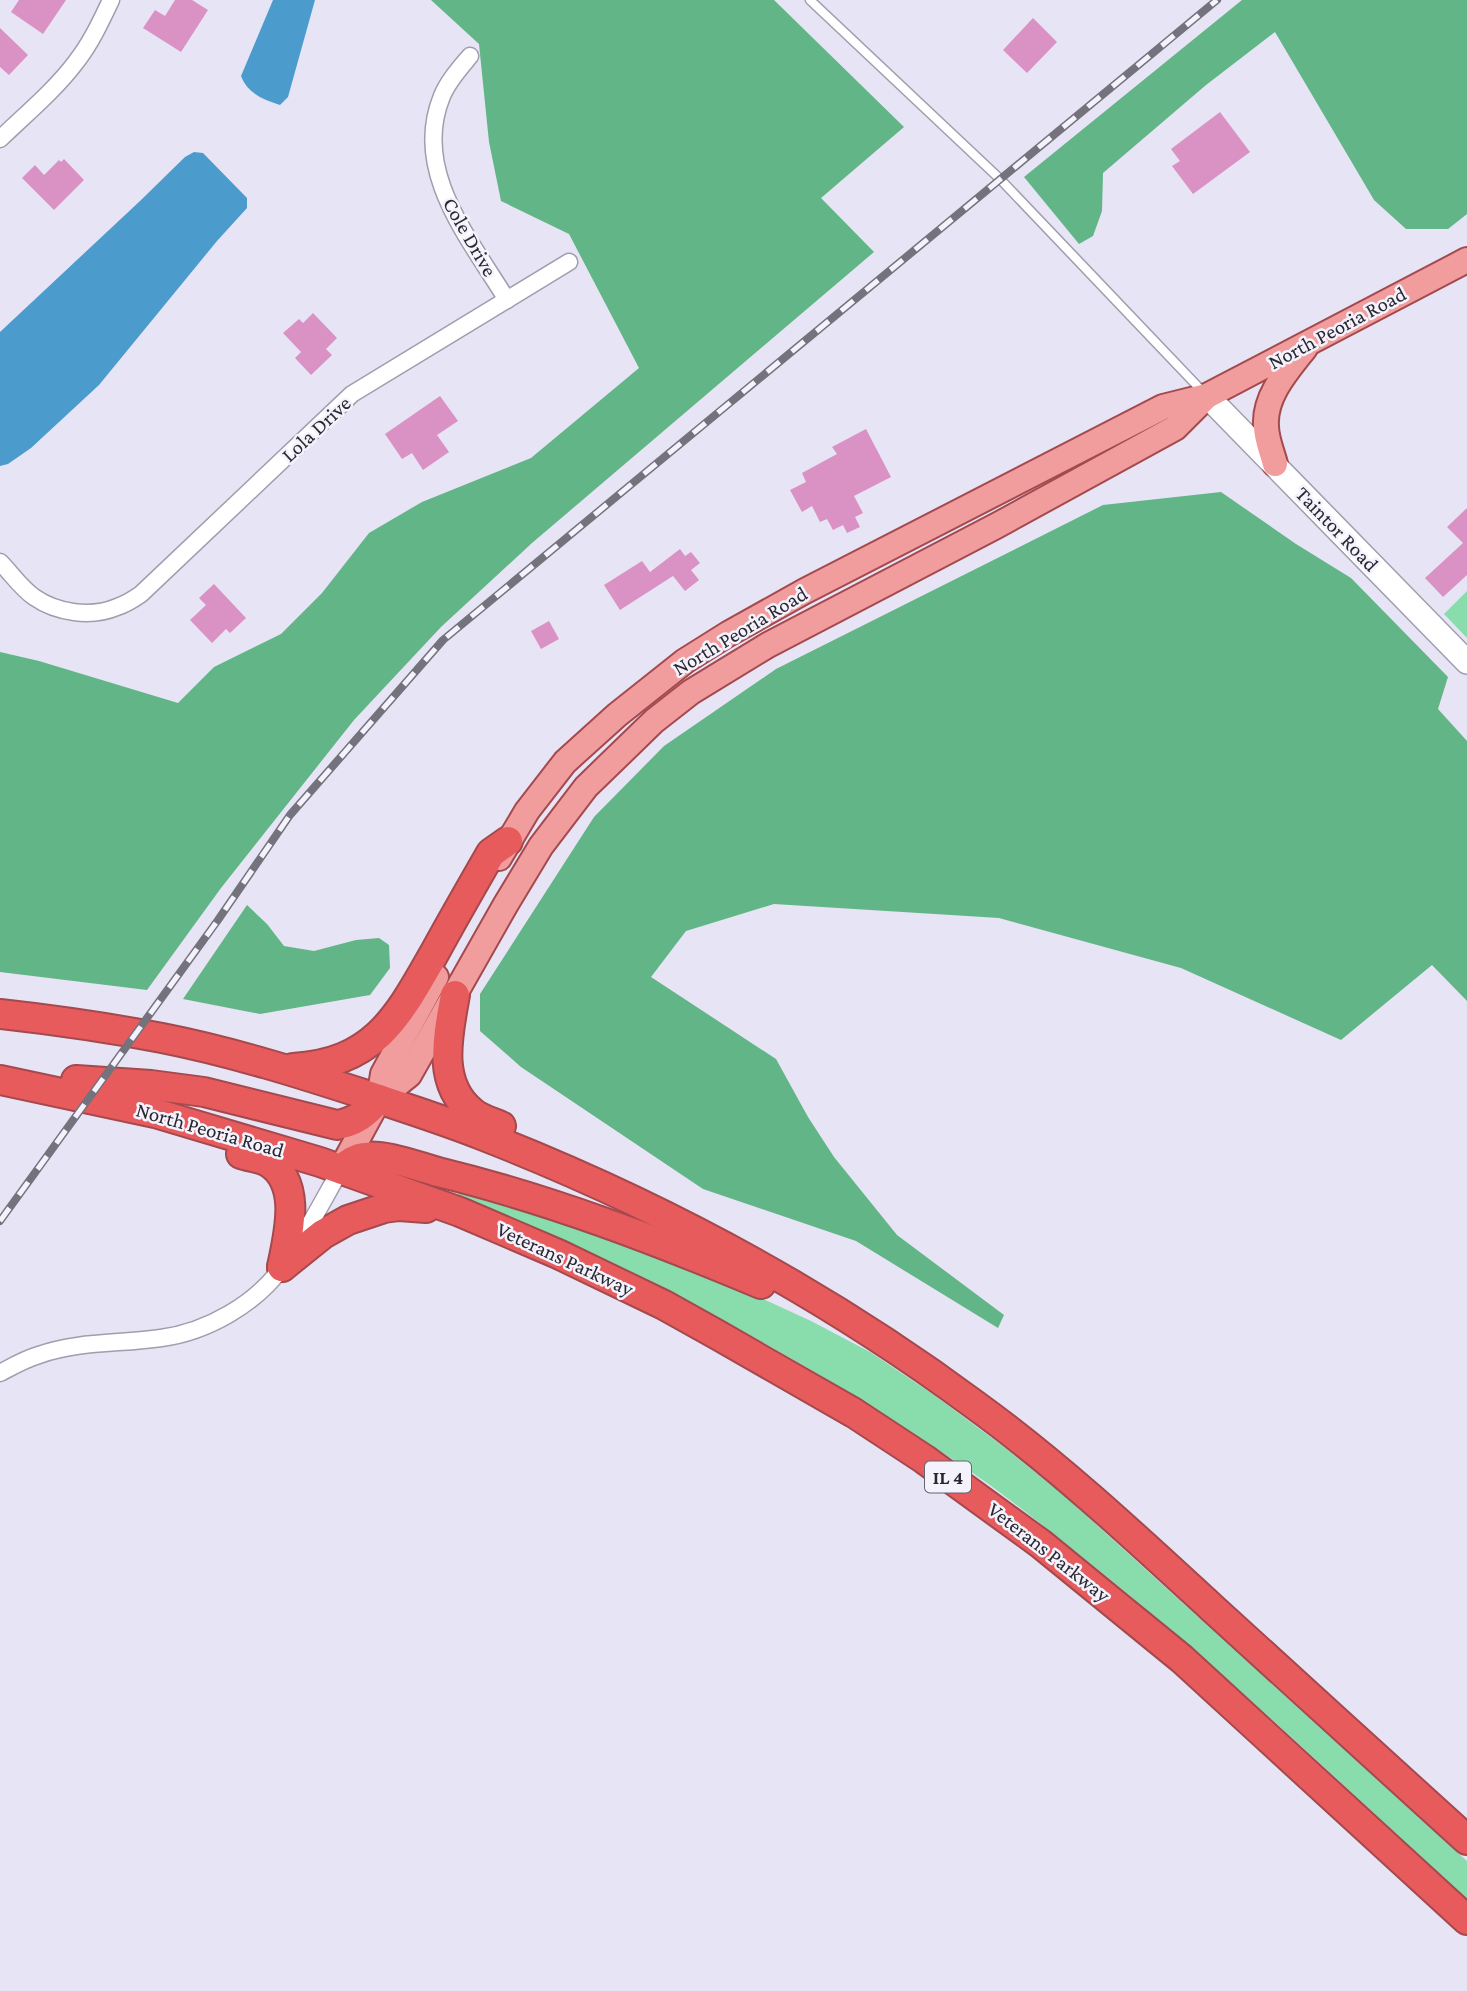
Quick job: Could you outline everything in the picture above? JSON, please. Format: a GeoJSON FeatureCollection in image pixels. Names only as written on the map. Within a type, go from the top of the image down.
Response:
{"type":"FeatureCollection","features":[{"type":"Feature","properties":{"kind":"highway"},"geometry":{"type":"LineString","coordinates":[[283,1069],[316,1067],[350,1055],[391,1023],[410,996],[491,853],[508,841]]}},
{"type":"Feature","properties":{"kind":"highway"},"geometry":{"type":"LineString","coordinates":[[455,995],[447,1038],[447,1060],[451,1080],[460,1098],[474,1114],[663,1198],[730,1250]]}},
{"type":"Feature","properties":{"kind":"highway"},"geometry":{"type":"LineString","coordinates":[[0,1014],[162,1038],[283,1069],[379,1099],[557,1165],[648,1207],[730,1250],[835,1311],[975,1405],[1023,1442],[1127,1530],[1467,1840]]}},
{"type":"Feature","properties":{"kind":"highway"},"geometry":{"type":"LineString","coordinates":[[0,1079],[52,1078],[151,1085],[204,1092],[337,1125],[349,1123],[363,1115],[379,1099]]}},
{"type":"Feature","properties":{"kind":"highway","name":"North Peoria Road"},"geometry":{"type":"LineString","coordinates":[[0,1079],[155,1113],[341,1169]]}},
{"type":"Feature","properties":{"kind":"highway"},"geometry":{"type":"LineString","coordinates":[[155,1113],[174,1133],[268,1162],[276,1170],[285,1182],[292,1212],[282,1267]]}},
{"type":"Feature","properties":{"kind":"highway"},"geometry":{"type":"LineString","coordinates":[[341,1169],[363,1157],[381,1157],[529,1197],[669,1246],[835,1311]]}},
{"type":"Feature","properties":{"kind":"highway","name":"Veterans Parkway"},"geometry":{"type":"LineString","coordinates":[[341,1169],[460,1212],[558,1254],[664,1305],[854,1413],[923,1459],[1041,1544],[1182,1659],[1467,1920]]}},
{"type":"Feature","properties":{"kind":"highway"},"geometry":{"type":"LineString","coordinates":[[282,1267],[323,1234],[361,1215],[399,1206],[460,1212]]}},
{"type":"Feature","properties":{"kind":"main road","name":"North Peoria Road"},"geometry":{"type":"LineString","coordinates":[[341,1169],[379,1099],[383,1074],[508,841],[527,811],[565,762],[617,715],[695,654],[830,578],[1163,407],[1207,396],[1467,260]]}},
{"type":"Feature","properties":{"kind":"main road"},"geometry":{"type":"LineString","coordinates":[[1275,464],[1266,429],[1268,404],[1272,393],[1309,343]]}},
{"type":"Feature","properties":{"kind":"main road","name":"North Peoria Road"},"geometry":{"type":"LineString","coordinates":[[379,1099],[409,1075],[541,846],[586,787],[654,721],[691,692],[768,645],[996,526],[1175,428],[1207,396]]}},
{"type":"Feature","properties":{"kind":"main road","name":"Taintor Road"},"geometry":{"type":"LineString","coordinates":[[1207,396],[1467,662]]}},
{"type":"Feature","properties":{"kind":"street"},"geometry":{"type":"LineString","coordinates":[[0,139],[76,62],[92,38],[111,0]]}},
{"type":"Feature","properties":{"kind":"street","name":"Cole Drive"},"geometry":{"type":"LineString","coordinates":[[470,56],[442,96],[432,134],[434,157],[438,180],[448,204],[507,300]]}},
{"type":"Feature","properties":{"kind":"street","name":"Lola Drive"},"geometry":{"type":"LineString","coordinates":[[0,562],[33,596],[51,606],[81,613],[97,613],[116,608],[141,594],[352,394],[569,262]]}},
{"type":"Feature","properties":{"kind":"street"},"geometry":{"type":"LineString","coordinates":[[0,1373],[40,1354],[65,1348],[164,1338],[200,1328],[234,1311],[267,1284],[282,1267],[341,1169]]}},
{"type":"Feature","properties":{"kind":"lane"},"geometry":{"type":"LineString","coordinates":[[810,0],[1000,179],[1207,396]]}},
{"type":"Feature","properties":{"kind":"green space"},"geometry":{"type":"Polygon","coordinates":[[[431,0],[774,0],[904,127],[821,198],[874,252],[532,543],[441,627],[354,720],[221,888],[147,990],[0,972],[0,652],[178,703],[214,667],[281,634],[322,593],[369,533],[422,502],[531,458],[639,368],[569,234],[501,201],[489,142],[479,44],[431,0]]]}},
{"type":"Feature","properties":{"kind":"green space"},"geometry":{"type":"Polygon","coordinates":[[[1242,0],[1467,0],[1467,214],[1448,229],[1406,229],[1374,200],[1275,32],[1206,85],[1103,173],[1102,211],[1093,236],[1079,244],[1024,177],[1242,0]]]}},
{"type":"Feature","properties":{"kind":"green space"},"geometry":{"type":"Polygon","coordinates":[[[1221,492],[1351,578],[1448,677],[1438,709],[1467,741],[1467,1001],[1432,965],[1341,1040],[1181,968],[999,918],[774,904],[686,931],[651,977],[776,1059],[834,1157],[897,1235],[1004,1315],[998,1328],[856,1241],[703,1189],[521,1067],[480,1031],[480,994],[594,817],[664,746],[776,669],[1103,505],[1221,492]]]}},
{"type":"Feature","properties":{"kind":"green space"},"geometry":{"type":"Polygon","coordinates":[[[1467,591],[1467,638],[1444,614],[1467,591]]]}},
{"type":"Feature","properties":{"kind":"green space"},"geometry":{"type":"Polygon","coordinates":[[[247,905],[267,924],[284,946],[314,951],[356,940],[379,938],[389,945],[390,968],[370,995],[260,1014],[183,999],[247,905]]]}},
{"type":"Feature","properties":{"kind":"green space"},"geometry":{"type":"Polygon","coordinates":[[[461,1188],[607,1234],[752,1294],[870,1352],[934,1395],[1067,1498],[1467,1861],[1467,1899],[1180,1638],[1081,1556],[977,1476],[915,1434],[789,1357],[594,1255],[458,1195],[461,1188]]]}},
{"type":"Feature","properties":{"kind":"water"},"geometry":{"type":"Polygon","coordinates":[[[273,0],[315,0],[288,97],[280,105],[252,92],[241,76],[273,0]]]}},
{"type":"Feature","properties":{"kind":"water"},"geometry":{"type":"Polygon","coordinates":[[[194,152],[203,153],[247,198],[247,208],[99,385],[31,448],[8,464],[0,466],[0,332],[185,157],[194,152]]]}},
{"type":"Feature","properties":{"kind":"building"},"geometry":{"type":"Polygon","coordinates":[[[19,0],[66,0],[43,34],[11,12],[19,0]]]}},
{"type":"Feature","properties":{"kind":"building"},"geometry":{"type":"Polygon","coordinates":[[[175,0],[192,0],[208,10],[181,52],[143,28],[155,10],[165,16],[175,0]]]}},
{"type":"Feature","properties":{"kind":"building"},"geometry":{"type":"Polygon","coordinates":[[[1033,18],[1057,42],[1027,73],[1003,50],[1033,18]]]}},
{"type":"Feature","properties":{"kind":"building"},"geometry":{"type":"Polygon","coordinates":[[[0,28],[28,55],[9,75],[0,67],[0,28]]]}},
{"type":"Feature","properties":{"kind":"building"},"geometry":{"type":"Polygon","coordinates":[[[1220,112],[1250,152],[1193,194],[1172,166],[1180,161],[1171,149],[1220,112]]]}},
{"type":"Feature","properties":{"kind":"building"},"geometry":{"type":"Polygon","coordinates":[[[64,159],[84,180],[54,210],[22,178],[35,165],[44,175],[59,160],[61,162],[64,159]]]}},
{"type":"Feature","properties":{"kind":"building"},"geometry":{"type":"Polygon","coordinates":[[[313,313],[337,338],[326,349],[332,355],[311,375],[295,358],[301,352],[283,333],[299,319],[303,323],[313,313]]]}},
{"type":"Feature","properties":{"kind":"building"},"geometry":{"type":"Polygon","coordinates":[[[440,396],[458,421],[437,435],[449,452],[423,470],[412,453],[402,459],[385,434],[440,396]]]}},
{"type":"Feature","properties":{"kind":"building"},"geometry":{"type":"Polygon","coordinates":[[[866,429],[891,477],[854,496],[863,513],[855,517],[860,527],[847,533],[843,525],[833,530],[827,519],[820,522],[812,506],[802,512],[790,490],[806,482],[802,473],[837,454],[832,447],[866,429]]]}},
{"type":"Feature","properties":{"kind":"building"},"geometry":{"type":"Polygon","coordinates":[[[1467,508],[1467,575],[1443,597],[1425,578],[1463,543],[1447,527],[1467,508]]]}},
{"type":"Feature","properties":{"kind":"building"},"geometry":{"type":"Polygon","coordinates":[[[680,549],[685,556],[691,552],[700,563],[691,570],[699,580],[685,591],[673,576],[620,610],[604,585],[642,561],[650,572],[680,549]]]}},
{"type":"Feature","properties":{"kind":"building"},"geometry":{"type":"Polygon","coordinates":[[[214,584],[246,618],[230,633],[226,629],[212,643],[190,620],[206,605],[199,598],[214,584]]]}},
{"type":"Feature","properties":{"kind":"building"},"geometry":{"type":"Polygon","coordinates":[[[549,621],[559,639],[541,649],[531,631],[549,621]]]}},
{"type":"Feature","properties":{"kind":"railway"},"geometry":{"type":"LineString","coordinates":[[0,1221],[218,920],[290,815],[443,640],[1217,0]]}}]}
